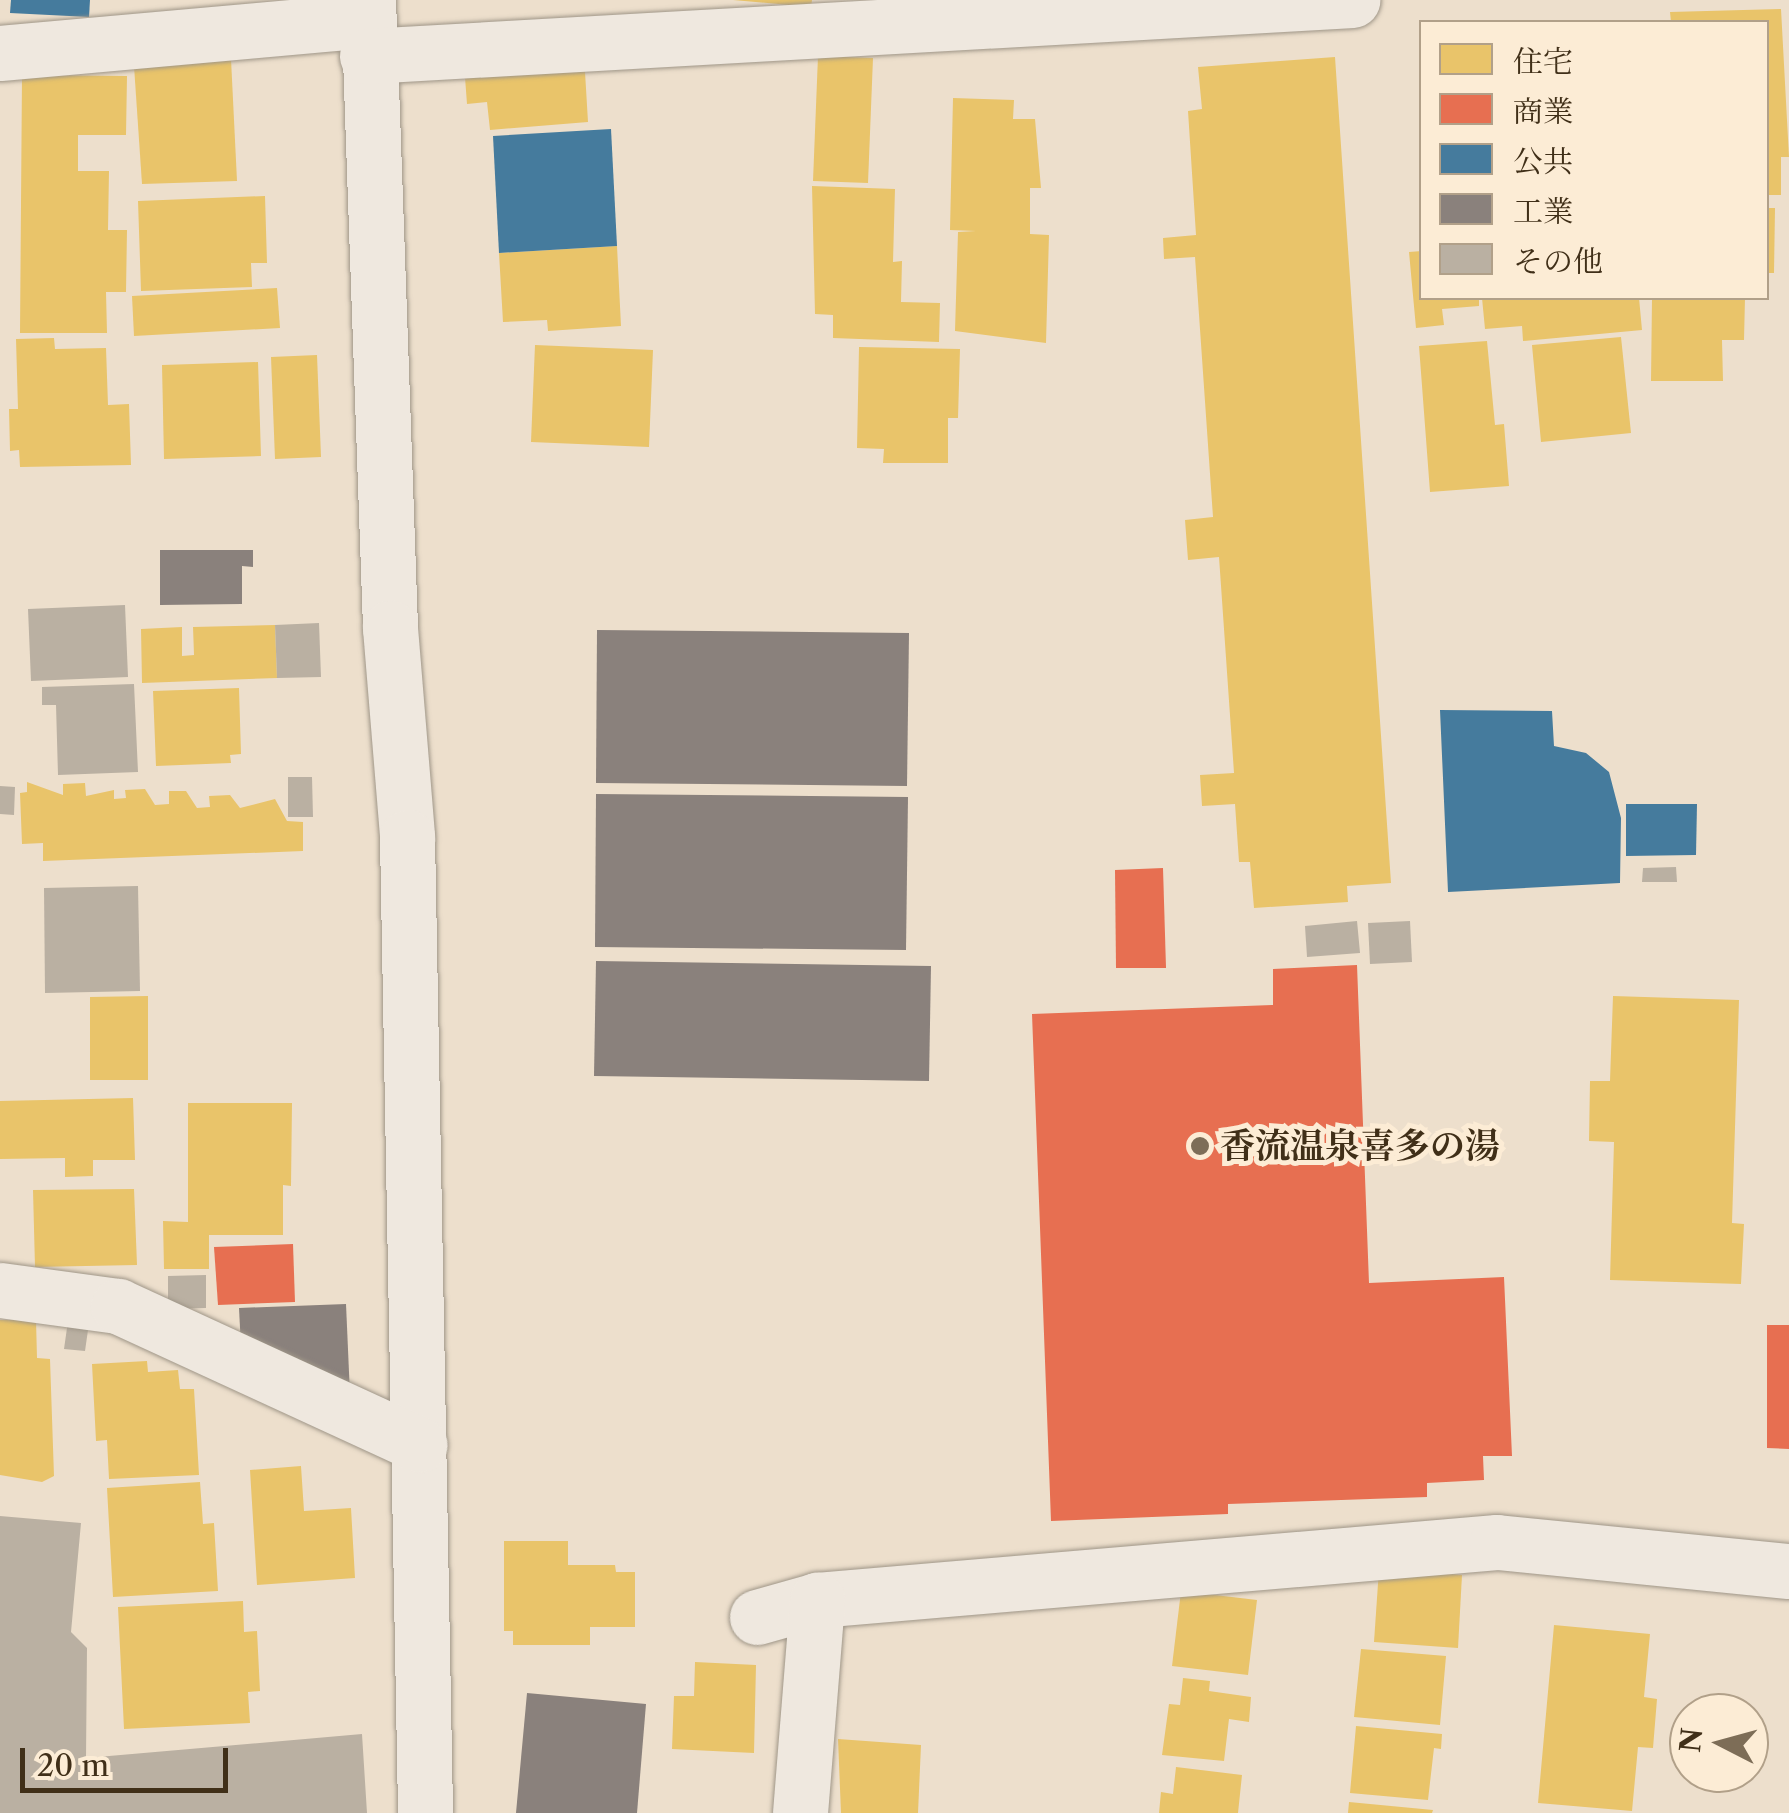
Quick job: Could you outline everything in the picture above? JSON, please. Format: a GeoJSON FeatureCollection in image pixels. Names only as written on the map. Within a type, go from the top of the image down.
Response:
{"type":"FeatureCollection","features":[{"type":"Feature","properties":{"kind":"street"},"geometry":{"type":"LineString","coordinates":[[0,53],[368,25],[1352,0]]}},
{"type":"Feature","properties":{"kind":"street"},"geometry":{"type":"LineString","coordinates":[[368,25],[390,628],[407,837],[425,1813]]}},
{"type":"Feature","properties":{"kind":"street"},"geometry":{"type":"LineString","coordinates":[[0,1290],[118,1306],[420,1445]]}},
{"type":"Feature","properties":{"kind":"street"},"geometry":{"type":"LineString","coordinates":[[758,1618],[817,1600],[1497,1542],[1789,1571]]}},
{"type":"Feature","properties":{"kind":"street"},"geometry":{"type":"LineString","coordinates":[[800,1813],[817,1600]]}},
{"type":"Feature","properties":{"kind":"building: 住宅"},"geometry":{"type":"Polygon","coordinates":[[[733,0],[812,0],[811,7],[733,0]]]}},
{"type":"Feature","properties":{"kind":"building: 住宅"},"geometry":{"type":"Polygon","coordinates":[[[1781,9],[1789,157],[1781,157],[1781,195],[1769,195],[1769,20],[1671,20],[1670,12],[1781,9]]]}},
{"type":"Feature","properties":{"kind":"building: 住宅"},"geometry":{"type":"Polygon","coordinates":[[[584,55],[588,122],[490,130],[487,102],[467,104],[464,64],[584,55]]]}},
{"type":"Feature","properties":{"kind":"building: 住宅"},"geometry":{"type":"Polygon","coordinates":[[[818,56],[873,58],[868,183],[813,181],[818,56]]]}},
{"type":"Feature","properties":{"kind":"building: 住宅"},"geometry":{"type":"Polygon","coordinates":[[[1335,57],[1391,883],[1347,886],[1348,902],[1254,908],[1250,862],[1239,862],[1235,804],[1202,806],[1200,775],[1234,773],[1219,557],[1188,560],[1185,520],[1213,517],[1195,257],[1164,259],[1163,238],[1196,235],[1188,111],[1202,109],[1198,67],[1335,57]]]}},
{"type":"Feature","properties":{"kind":"building: 住宅"},"geometry":{"type":"Polygon","coordinates":[[[231,59],[237,181],[142,184],[134,66],[231,59]]]}},
{"type":"Feature","properties":{"kind":"building: 住宅"},"geometry":{"type":"Polygon","coordinates":[[[22,75],[127,76],[126,135],[78,135],[78,171],[109,171],[108,230],[127,230],[126,292],[106,292],[107,333],[20,333],[22,75]]]}},
{"type":"Feature","properties":{"kind":"building: 住宅"},"geometry":{"type":"Polygon","coordinates":[[[953,98],[1014,100],[1013,119],[1035,119],[1041,188],[1030,188],[1030,234],[1049,235],[1046,343],[955,331],[958,232],[976,231],[950,230],[953,98]]]}},
{"type":"Feature","properties":{"kind":"building: 住宅"},"geometry":{"type":"Polygon","coordinates":[[[812,186],[895,189],[893,262],[902,261],[901,302],[940,303],[939,342],[833,338],[833,315],[815,314],[812,186]]]}},
{"type":"Feature","properties":{"kind":"building: 住宅"},"geometry":{"type":"Polygon","coordinates":[[[265,196],[267,263],[251,263],[252,287],[141,291],[138,201],[265,196]]]}},
{"type":"Feature","properties":{"kind":"building: 住宅"},"geometry":{"type":"Polygon","coordinates":[[[1769,208],[1775,208],[1774,273],[1769,273],[1769,208]]]}},
{"type":"Feature","properties":{"kind":"building: 住宅"},"geometry":{"type":"Polygon","coordinates":[[[617,246],[621,326],[548,331],[547,320],[503,322],[499,253],[617,246]]]}},
{"type":"Feature","properties":{"kind":"building: 住宅"},"geometry":{"type":"Polygon","coordinates":[[[1419,251],[1419,300],[1479,300],[1479,306],[1442,309],[1444,325],[1416,328],[1409,252],[1419,251]]]}},
{"type":"Feature","properties":{"kind":"building: 住宅"},"geometry":{"type":"Polygon","coordinates":[[[277,288],[280,328],[134,336],[132,296],[277,288]]]}},
{"type":"Feature","properties":{"kind":"building: 住宅"},"geometry":{"type":"Polygon","coordinates":[[[1482,300],[1639,300],[1642,330],[1523,341],[1522,326],[1485,329],[1482,300]]]}},
{"type":"Feature","properties":{"kind":"building: 住宅"},"geometry":{"type":"Polygon","coordinates":[[[1652,300],[1745,300],[1744,340],[1722,340],[1723,381],[1651,381],[1652,300]]]}},
{"type":"Feature","properties":{"kind":"building: 住宅"},"geometry":{"type":"Polygon","coordinates":[[[1621,337],[1631,433],[1541,442],[1532,345],[1621,337]]]}},
{"type":"Feature","properties":{"kind":"building: 住宅"},"geometry":{"type":"Polygon","coordinates":[[[54,338],[55,349],[106,348],[108,405],[129,404],[131,465],[20,467],[19,450],[10,451],[9,409],[18,409],[16,339],[54,338]]]}},
{"type":"Feature","properties":{"kind":"building: 住宅"},"geometry":{"type":"Polygon","coordinates":[[[1487,341],[1495,425],[1504,424],[1509,486],[1430,492],[1419,346],[1487,341]]]}},
{"type":"Feature","properties":{"kind":"building: 住宅"},"geometry":{"type":"Polygon","coordinates":[[[535,345],[653,350],[649,447],[531,442],[535,345]]]}},
{"type":"Feature","properties":{"kind":"building: 住宅"},"geometry":{"type":"Polygon","coordinates":[[[859,347],[960,349],[958,418],[948,418],[948,463],[883,463],[884,449],[857,448],[859,347]]]}},
{"type":"Feature","properties":{"kind":"building: 住宅"},"geometry":{"type":"Polygon","coordinates":[[[317,355],[321,457],[275,459],[271,357],[317,355]]]}},
{"type":"Feature","properties":{"kind":"building: 住宅"},"geometry":{"type":"Polygon","coordinates":[[[258,362],[261,456],[164,459],[162,365],[258,362]]]}},
{"type":"Feature","properties":{"kind":"building: 住宅"},"geometry":{"type":"Polygon","coordinates":[[[275,625],[277,678],[142,683],[141,629],[182,627],[182,656],[194,655],[193,627],[275,625]]]}},
{"type":"Feature","properties":{"kind":"building: 住宅"},"geometry":{"type":"Polygon","coordinates":[[[239,688],[241,754],[230,755],[231,763],[156,766],[153,691],[239,688]]]}},
{"type":"Feature","properties":{"kind":"building: 住宅"},"geometry":{"type":"Polygon","coordinates":[[[27,782],[63,795],[63,784],[85,783],[86,796],[114,790],[114,799],[126,798],[125,790],[145,789],[155,805],[169,804],[169,791],[186,791],[197,808],[210,807],[209,796],[230,795],[240,808],[275,799],[287,821],[303,822],[303,851],[43,861],[43,843],[22,844],[20,793],[27,792],[27,782]]]}},
{"type":"Feature","properties":{"kind":"building: 住宅"},"geometry":{"type":"Polygon","coordinates":[[[148,996],[148,1080],[90,1080],[90,997],[148,996]]]}},
{"type":"Feature","properties":{"kind":"building: 住宅"},"geometry":{"type":"Polygon","coordinates":[[[1613,996],[1739,1000],[1732,1223],[1744,1224],[1741,1284],[1610,1280],[1614,1142],[1589,1141],[1590,1081],[1610,1081],[1613,996]]]}},
{"type":"Feature","properties":{"kind":"building: 住宅"},"geometry":{"type":"Polygon","coordinates":[[[133,1098],[135,1160],[93,1160],[93,1176],[65,1177],[65,1158],[0,1159],[0,1101],[133,1098]]]}},
{"type":"Feature","properties":{"kind":"building: 住宅"},"geometry":{"type":"Polygon","coordinates":[[[188,1103],[292,1103],[291,1186],[283,1185],[283,1235],[209,1235],[209,1269],[164,1269],[163,1221],[188,1222],[188,1103]]]}},
{"type":"Feature","properties":{"kind":"building: 住宅"},"geometry":{"type":"Polygon","coordinates":[[[134,1189],[137,1265],[35,1267],[33,1190],[134,1189]]]}},
{"type":"Feature","properties":{"kind":"building: 住宅"},"geometry":{"type":"Polygon","coordinates":[[[0,1320],[36,1320],[37,1358],[50,1359],[54,1476],[42,1482],[0,1475],[0,1320]]]}},
{"type":"Feature","properties":{"kind":"building: 住宅"},"geometry":{"type":"Polygon","coordinates":[[[147,1361],[148,1372],[178,1370],[180,1389],[194,1389],[199,1475],[109,1479],[107,1440],[96,1441],[92,1364],[147,1361]]]}},
{"type":"Feature","properties":{"kind":"building: 住宅"},"geometry":{"type":"Polygon","coordinates":[[[301,1466],[304,1511],[351,1508],[355,1578],[257,1585],[250,1470],[301,1466]]]}},
{"type":"Feature","properties":{"kind":"building: 住宅"},"geometry":{"type":"Polygon","coordinates":[[[200,1482],[203,1524],[214,1523],[218,1591],[113,1597],[107,1488],[200,1482]]]}},
{"type":"Feature","properties":{"kind":"building: 住宅"},"geometry":{"type":"Polygon","coordinates":[[[504,1541],[568,1541],[568,1565],[615,1565],[616,1572],[635,1572],[635,1627],[590,1627],[590,1645],[513,1645],[513,1631],[504,1631],[504,1541]]]}},
{"type":"Feature","properties":{"kind":"building: 住宅"},"geometry":{"type":"Polygon","coordinates":[[[1379,1569],[1462,1575],[1458,1648],[1374,1642],[1379,1569]]]}},
{"type":"Feature","properties":{"kind":"building: 住宅"},"geometry":{"type":"Polygon","coordinates":[[[1181,1591],[1257,1600],[1248,1675],[1172,1666],[1181,1591]]]}},
{"type":"Feature","properties":{"kind":"building: 住宅"},"geometry":{"type":"Polygon","coordinates":[[[243,1601],[244,1632],[257,1631],[260,1691],[248,1692],[250,1723],[124,1729],[118,1607],[243,1601]]]}},
{"type":"Feature","properties":{"kind":"building: 住宅"},"geometry":{"type":"Polygon","coordinates":[[[1554,1625],[1650,1634],[1644,1697],[1657,1699],[1653,1748],[1638,1747],[1632,1811],[1538,1803],[1554,1625]]]}},
{"type":"Feature","properties":{"kind":"building: 住宅"},"geometry":{"type":"Polygon","coordinates":[[[1361,1649],[1446,1656],[1440,1725],[1354,1717],[1361,1649]]]}},
{"type":"Feature","properties":{"kind":"building: 住宅"},"geometry":{"type":"Polygon","coordinates":[[[695,1662],[756,1665],[754,1753],[672,1749],[674,1696],[694,1696],[695,1662]]]}},
{"type":"Feature","properties":{"kind":"building: 住宅"},"geometry":{"type":"Polygon","coordinates":[[[1183,1678],[1210,1681],[1209,1691],[1251,1697],[1249,1722],[1229,1719],[1224,1761],[1162,1755],[1169,1704],[1180,1705],[1183,1678]]]}},
{"type":"Feature","properties":{"kind":"building: 住宅"},"geometry":{"type":"Polygon","coordinates":[[[1356,1726],[1442,1734],[1441,1749],[1434,1748],[1428,1800],[1350,1793],[1356,1726]]]}},
{"type":"Feature","properties":{"kind":"building: 住宅"},"geometry":{"type":"Polygon","coordinates":[[[838,1739],[921,1745],[918,1813],[841,1813],[838,1739]]]}},
{"type":"Feature","properties":{"kind":"building: 住宅"},"geometry":{"type":"Polygon","coordinates":[[[1176,1767],[1242,1775],[1238,1813],[1159,1813],[1161,1792],[1173,1794],[1176,1767]]]}},
{"type":"Feature","properties":{"kind":"building: 住宅"},"geometry":{"type":"Polygon","coordinates":[[[1349,1802],[1433,1810],[1348,1813],[1349,1802]]]}},
{"type":"Feature","properties":{"kind":"building: 商業"},"geometry":{"type":"Polygon","coordinates":[[[1163,868],[1166,968],[1116,968],[1115,870],[1163,868]]]}},
{"type":"Feature","properties":{"kind":"building: 商業","name":"香流温泉喜多の湯"},"geometry":{"type":"Polygon","coordinates":[[[1357,965],[1369,1283],[1504,1277],[1512,1456],[1483,1456],[1484,1480],[1427,1483],[1427,1497],[1228,1504],[1228,1514],[1051,1521],[1032,1014],[1273,1005],[1273,969],[1357,965]]]}},
{"type":"Feature","properties":{"kind":"building: 商業"},"geometry":{"type":"Polygon","coordinates":[[[293,1244],[295,1302],[218,1305],[214,1247],[293,1244]]]}},
{"type":"Feature","properties":{"kind":"building: 商業"},"geometry":{"type":"Polygon","coordinates":[[[1767,1325],[1789,1325],[1789,1449],[1767,1448],[1767,1325]]]}},
{"type":"Feature","properties":{"kind":"building: 公共"},"geometry":{"type":"Polygon","coordinates":[[[11,0],[90,0],[89,17],[10,13],[11,0]]]}},
{"type":"Feature","properties":{"kind":"building: 公共"},"geometry":{"type":"Polygon","coordinates":[[[611,129],[617,246],[499,253],[493,136],[611,129]]]}},
{"type":"Feature","properties":{"kind":"building: 公共"},"geometry":{"type":"Polygon","coordinates":[[[1440,710],[1552,711],[1554,746],[1586,753],[1609,772],[1621,818],[1620,883],[1448,892],[1440,710]]]}},
{"type":"Feature","properties":{"kind":"building: 公共"},"geometry":{"type":"Polygon","coordinates":[[[1626,804],[1697,804],[1696,855],[1626,856],[1626,804]]]}},
{"type":"Feature","properties":{"kind":"building: 工業"},"geometry":{"type":"Polygon","coordinates":[[[160,550],[253,550],[253,567],[242,566],[242,604],[160,605],[160,550]]]}},
{"type":"Feature","properties":{"kind":"building: 工業"},"geometry":{"type":"Polygon","coordinates":[[[597,630],[909,633],[907,786],[596,783],[597,630]]]}},
{"type":"Feature","properties":{"kind":"building: 工業"},"geometry":{"type":"Polygon","coordinates":[[[596,794],[908,797],[906,950],[595,947],[596,794]]]}},
{"type":"Feature","properties":{"kind":"building: 工業"},"geometry":{"type":"Polygon","coordinates":[[[596,961],[931,966],[929,1081],[594,1076],[596,961]]]}},
{"type":"Feature","properties":{"kind":"building: 工業"},"geometry":{"type":"Polygon","coordinates":[[[346,1304],[350,1395],[241,1348],[239,1308],[346,1304]]]}},
{"type":"Feature","properties":{"kind":"building: 工業"},"geometry":{"type":"Polygon","coordinates":[[[527,1693],[646,1704],[637,1813],[516,1813],[527,1693]]]}},
{"type":"Feature","properties":{"kind":"building: その他"},"geometry":{"type":"Polygon","coordinates":[[[125,605],[128,677],[31,681],[28,609],[125,605]]]}},
{"type":"Feature","properties":{"kind":"building: その他"},"geometry":{"type":"Polygon","coordinates":[[[319,623],[321,677],[277,678],[275,625],[319,623]]]}},
{"type":"Feature","properties":{"kind":"building: その他"},"geometry":{"type":"Polygon","coordinates":[[[134,684],[138,772],[58,775],[56,705],[42,705],[42,687],[134,684]]]}},
{"type":"Feature","properties":{"kind":"building: その他"},"geometry":{"type":"Polygon","coordinates":[[[288,777],[312,777],[313,817],[288,817],[288,777]]]}},
{"type":"Feature","properties":{"kind":"building: その他"},"geometry":{"type":"Polygon","coordinates":[[[0,786],[15,787],[14,815],[0,814],[0,786]]]}},
{"type":"Feature","properties":{"kind":"building: その他"},"geometry":{"type":"Polygon","coordinates":[[[1676,867],[1677,882],[1642,882],[1643,868],[1676,867]]]}},
{"type":"Feature","properties":{"kind":"building: その他"},"geometry":{"type":"Polygon","coordinates":[[[138,886],[140,991],[45,993],[44,888],[138,886]]]}},
{"type":"Feature","properties":{"kind":"building: その他"},"geometry":{"type":"Polygon","coordinates":[[[1357,921],[1360,953],[1307,957],[1305,926],[1357,921]]]}},
{"type":"Feature","properties":{"kind":"building: その他"},"geometry":{"type":"Polygon","coordinates":[[[1410,921],[1412,962],[1370,964],[1368,923],[1410,921]]]}},
{"type":"Feature","properties":{"kind":"building: その他"},"geometry":{"type":"Polygon","coordinates":[[[206,1275],[206,1308],[168,1309],[168,1276],[206,1275]]]}},
{"type":"Feature","properties":{"kind":"building: その他"},"geometry":{"type":"Polygon","coordinates":[[[68,1321],[89,1323],[85,1351],[64,1349],[68,1321]]]}},
{"type":"Feature","properties":{"kind":"building: その他"},"geometry":{"type":"Polygon","coordinates":[[[0,1516],[81,1523],[71,1632],[87,1648],[86,1758],[362,1734],[367,1813],[0,1813],[0,1516]]]}},
{"type":"Feature","properties":{"kind":"place","name":"香流温泉喜多の湯"},"geometry":{"type":"Point","coordinates":[1200,1146]}}]}
